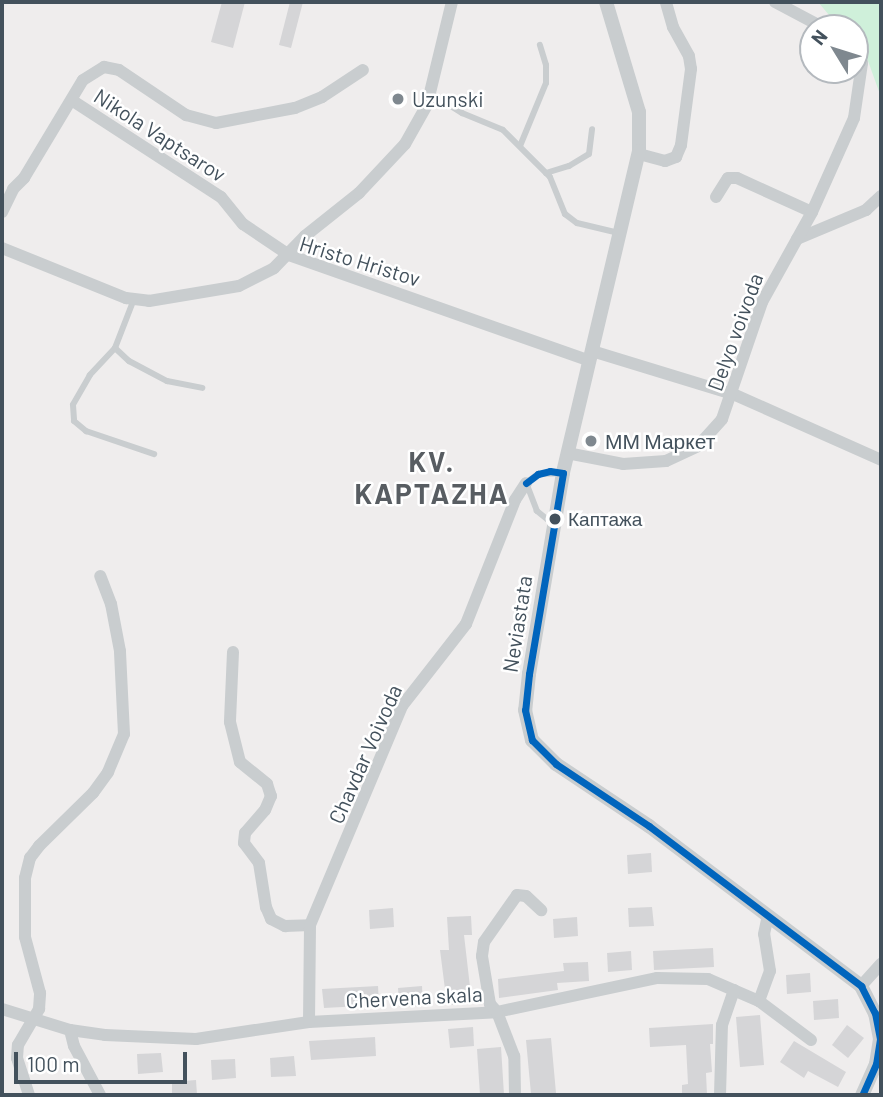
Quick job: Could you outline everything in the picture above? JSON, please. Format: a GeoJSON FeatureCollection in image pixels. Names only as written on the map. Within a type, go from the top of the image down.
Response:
{"type":"FeatureCollection","features":[{"type":"Feature","properties":{"kind":"street"},"geometry":{"type":"LineString","coordinates":[[289,256],[305,236],[359,193],[405,144],[424,112],[452,2]]}},
{"type":"Feature","properties":{"kind":"street","name":"Neviastata"},"geometry":{"type":"LineString","coordinates":[[606,2],[639,112],[639,154],[567,453],[526,698],[525,710],[532,740],[555,764],[649,827],[860,986],[875,1013],[880,1040],[876,1064],[862,1095]]}},
{"type":"Feature","properties":{"kind":"street"},"geometry":{"type":"LineString","coordinates":[[639,154],[665,161],[676,157],[681,145],[691,69],[689,56],[673,27],[666,2]]}},
{"type":"Feature","properties":{"kind":"street"},"geometry":{"type":"LineString","coordinates":[[775,2],[799,15]]}},
{"type":"Feature","properties":{"kind":"street"},"geometry":{"type":"LineString","coordinates":[[2,212],[13,189],[24,178],[73,101],[83,80],[104,67],[111,66],[196,120],[216,123],[239,121],[295,108],[322,97],[363,70]]}},
{"type":"Feature","properties":{"kind":"street","name":"Delyo voivoda"},"geometry":{"type":"LineString","coordinates":[[567,453],[623,464],[666,461],[684,454],[711,434],[722,419],[733,394],[762,302],[812,212],[854,118],[857,84]]}},
{"type":"Feature","properties":{"kind":"street","name":"Nikola Vaptsarov"},"geometry":{"type":"LineString","coordinates":[[73,101],[221,197],[243,224],[289,256]]}},
{"type":"Feature","properties":{"kind":"street"},"geometry":{"type":"LineString","coordinates":[[716,197],[727,178],[737,178],[812,212]]}},
{"type":"Feature","properties":{"kind":"street"},"geometry":{"type":"LineString","coordinates":[[797,239],[866,209],[881,196]]}},
{"type":"Feature","properties":{"kind":"street","name":"Hristo Hristov"},"geometry":{"type":"LineString","coordinates":[[2,248],[134,299],[149,302],[239,286],[274,268],[289,256],[591,356],[733,394],[881,460]]}},
{"type":"Feature","properties":{"kind":"street","name":"Chavdar Voivoda"},"geometry":{"type":"LineString","coordinates":[[309,1022],[310,925],[402,706],[466,624],[515,500],[526,483]]}},
{"type":"Feature","properties":{"kind":"street"},"geometry":{"type":"LineString","coordinates":[[29,1095],[17,1058],[19,1045],[36,1019],[40,993],[24,937],[25,878],[30,858],[93,793],[108,772],[124,734],[120,651],[111,604],[100,576]]}},
{"type":"Feature","properties":{"kind":"street"},"geometry":{"type":"LineString","coordinates":[[233,652],[230,722],[240,762],[267,784],[271,796],[265,810],[245,833],[244,844],[259,863],[266,906],[271,919],[285,926],[310,925]]}},
{"type":"Feature","properties":{"kind":"street"},"geometry":{"type":"LineString","coordinates":[[515,1095],[514,1056],[497,1012],[490,1004],[481,963],[484,942],[517,895],[526,896],[541,910]]}},
{"type":"Feature","properties":{"kind":"street"},"geometry":{"type":"LineString","coordinates":[[759,1001],[768,984],[770,971],[764,934],[768,915]]}},
{"type":"Feature","properties":{"kind":"street"},"geometry":{"type":"LineString","coordinates":[[860,986],[881,964]]}},
{"type":"Feature","properties":{"kind":"street","name":"Chervena skala"},"geometry":{"type":"LineString","coordinates":[[2,1009],[70,1030],[152,1039],[196,1039],[309,1022],[497,1012],[657,978],[708,979],[759,1001],[811,1040]]}},
{"type":"Feature","properties":{"kind":"street"},"geometry":{"type":"LineString","coordinates":[[720,1095],[722,1025],[734,990]]}},
{"type":"Feature","properties":{"kind":"street"},"geometry":{"type":"LineString","coordinates":[[70,1030],[74,1046],[100,1095]]}},
{"type":"Feature","properties":{"kind":"lane"},"geometry":{"type":"LineString","coordinates":[[520,146],[546,83],[546,65],[540,45]]}},
{"type":"Feature","properties":{"kind":"lane"},"geometry":{"type":"LineString","coordinates":[[430,93],[463,113],[503,130],[546,173],[560,197],[565,214],[577,223],[620,233]]}},
{"type":"Feature","properties":{"kind":"lane"},"geometry":{"type":"LineString","coordinates":[[546,173],[569,166],[589,154],[592,129]]}},
{"type":"Feature","properties":{"kind":"lane"},"geometry":{"type":"LineString","coordinates":[[134,299],[115,348],[90,375],[73,405],[74,421],[86,431],[154,454]]}},
{"type":"Feature","properties":{"kind":"lane"},"geometry":{"type":"LineString","coordinates":[[115,348],[129,361],[166,381],[202,388]]}},
{"type":"Feature","properties":{"kind":"lane"},"geometry":{"type":"LineString","coordinates":[[555,525],[537,510],[526,483],[538,474],[551,471],[564,473]]}},
{"type":"Feature","properties":{"kind":"green space"},"geometry":{"type":"Polygon","coordinates":[[[818,2],[881,2],[881,97],[869,64],[869,14],[828,14],[818,2]]]}},
{"type":"Feature","properties":{"kind":"building"},"geometry":{"type":"Polygon","coordinates":[[[222,2],[245,2],[233,48],[211,42],[222,2]]]}},
{"type":"Feature","properties":{"kind":"building"},"geometry":{"type":"Polygon","coordinates":[[[290,2],[303,2],[291,48],[279,45],[290,2]]]}},
{"type":"Feature","properties":{"kind":"building"},"geometry":{"type":"Polygon","coordinates":[[[651,853],[652,872],[628,874],[627,855],[651,853]]]}},
{"type":"Feature","properties":{"kind":"building"},"geometry":{"type":"Polygon","coordinates":[[[652,907],[654,926],[629,927],[628,908],[652,907]]]}},
{"type":"Feature","properties":{"kind":"building"},"geometry":{"type":"Polygon","coordinates":[[[393,908],[394,927],[370,929],[369,910],[393,908]]]}},
{"type":"Feature","properties":{"kind":"building"},"geometry":{"type":"Polygon","coordinates":[[[471,916],[472,935],[464,935],[472,1004],[447,1005],[440,950],[449,950],[447,917],[471,916]]]}},
{"type":"Feature","properties":{"kind":"building"},"geometry":{"type":"Polygon","coordinates":[[[577,917],[578,936],[554,938],[553,919],[577,917]]]}},
{"type":"Feature","properties":{"kind":"building"},"geometry":{"type":"Polygon","coordinates":[[[713,948],[714,967],[654,970],[653,951],[713,948]]]}},
{"type":"Feature","properties":{"kind":"building"},"geometry":{"type":"Polygon","coordinates":[[[631,951],[632,970],[608,972],[607,953],[631,951]]]}},
{"type":"Feature","properties":{"kind":"building"},"geometry":{"type":"Polygon","coordinates":[[[588,962],[589,981],[557,983],[558,990],[499,998],[498,979],[564,971],[563,963],[588,962]]]}},
{"type":"Feature","properties":{"kind":"building"},"geometry":{"type":"Polygon","coordinates":[[[810,973],[811,992],[787,994],[786,975],[810,973]]]}},
{"type":"Feature","properties":{"kind":"building"},"geometry":{"type":"Polygon","coordinates":[[[378,986],[379,1005],[324,1008],[322,989],[378,986]]]}},
{"type":"Feature","properties":{"kind":"building"},"geometry":{"type":"Polygon","coordinates":[[[422,986],[423,1006],[399,1007],[398,988],[422,986]]]}},
{"type":"Feature","properties":{"kind":"building"},"geometry":{"type":"Polygon","coordinates":[[[838,999],[839,1018],[814,1020],[813,1001],[838,999]]]}},
{"type":"Feature","properties":{"kind":"building"},"geometry":{"type":"Polygon","coordinates":[[[760,1015],[764,1065],[740,1067],[736,1017],[760,1015]]]}},
{"type":"Feature","properties":{"kind":"building"},"geometry":{"type":"Polygon","coordinates":[[[713,1024],[713,1044],[710,1044],[712,1072],[706,1073],[707,1095],[682,1095],[682,1085],[688,1084],[686,1045],[650,1047],[649,1028],[713,1024]]]}},
{"type":"Feature","properties":{"kind":"building"},"geometry":{"type":"Polygon","coordinates":[[[847,1025],[864,1038],[848,1058],[832,1045],[847,1025]]]}},
{"type":"Feature","properties":{"kind":"building"},"geometry":{"type":"Polygon","coordinates":[[[473,1027],[474,1046],[450,1048],[448,1029],[473,1027]]]}},
{"type":"Feature","properties":{"kind":"building"},"geometry":{"type":"Polygon","coordinates":[[[375,1037],[376,1056],[311,1060],[309,1041],[375,1037]]]}},
{"type":"Feature","properties":{"kind":"building"},"geometry":{"type":"Polygon","coordinates":[[[551,1038],[556,1093],[531,1094],[526,1040],[551,1038]]]}},
{"type":"Feature","properties":{"kind":"building"},"geometry":{"type":"Polygon","coordinates":[[[794,1041],[846,1072],[838,1087],[808,1071],[804,1078],[780,1062],[794,1041]]]}},
{"type":"Feature","properties":{"kind":"building"},"geometry":{"type":"Polygon","coordinates":[[[501,1047],[504,1095],[480,1095],[477,1049],[501,1047]]]}},
{"type":"Feature","properties":{"kind":"building"},"geometry":{"type":"Polygon","coordinates":[[[161,1053],[163,1072],[138,1074],[137,1054],[161,1053]]]}},
{"type":"Feature","properties":{"kind":"building"},"geometry":{"type":"Polygon","coordinates":[[[294,1056],[296,1076],[271,1077],[270,1058],[294,1056]]]}},
{"type":"Feature","properties":{"kind":"building"},"geometry":{"type":"Polygon","coordinates":[[[235,1059],[236,1078],[212,1080],[211,1060],[235,1059]]]}},
{"type":"Feature","properties":{"kind":"building"},"geometry":{"type":"Polygon","coordinates":[[[196,1080],[197,1095],[172,1095],[172,1082],[196,1080]]]}},
{"type":"Feature","properties":{"kind":"transit line"},"geometry":{"type":"LineString","coordinates":[[526,483],[538,474],[550,471],[563,473],[529,674],[525,710],[532,740],[556,764],[649,826],[861,986],[875,1013],[880,1039],[876,1064],[862,1095]]}},
{"type":"Feature","properties":{"kind":"place","name":"Uzunski"},"geometry":{"type":"Point","coordinates":[398,99]}},
{"type":"Feature","properties":{"kind":"place","name":"ММ Маркет"},"geometry":{"type":"Point","coordinates":[591,441]}},
{"type":"Feature","properties":{"kind":"place","name":"Каптажа"},"geometry":{"type":"Point","coordinates":[555,519]}},
{"type":"Feature","properties":{"kind":"district","name":"KV. KAPTAZHA"},"geometry":{"type":"Point","coordinates":[432,477]}}]}
